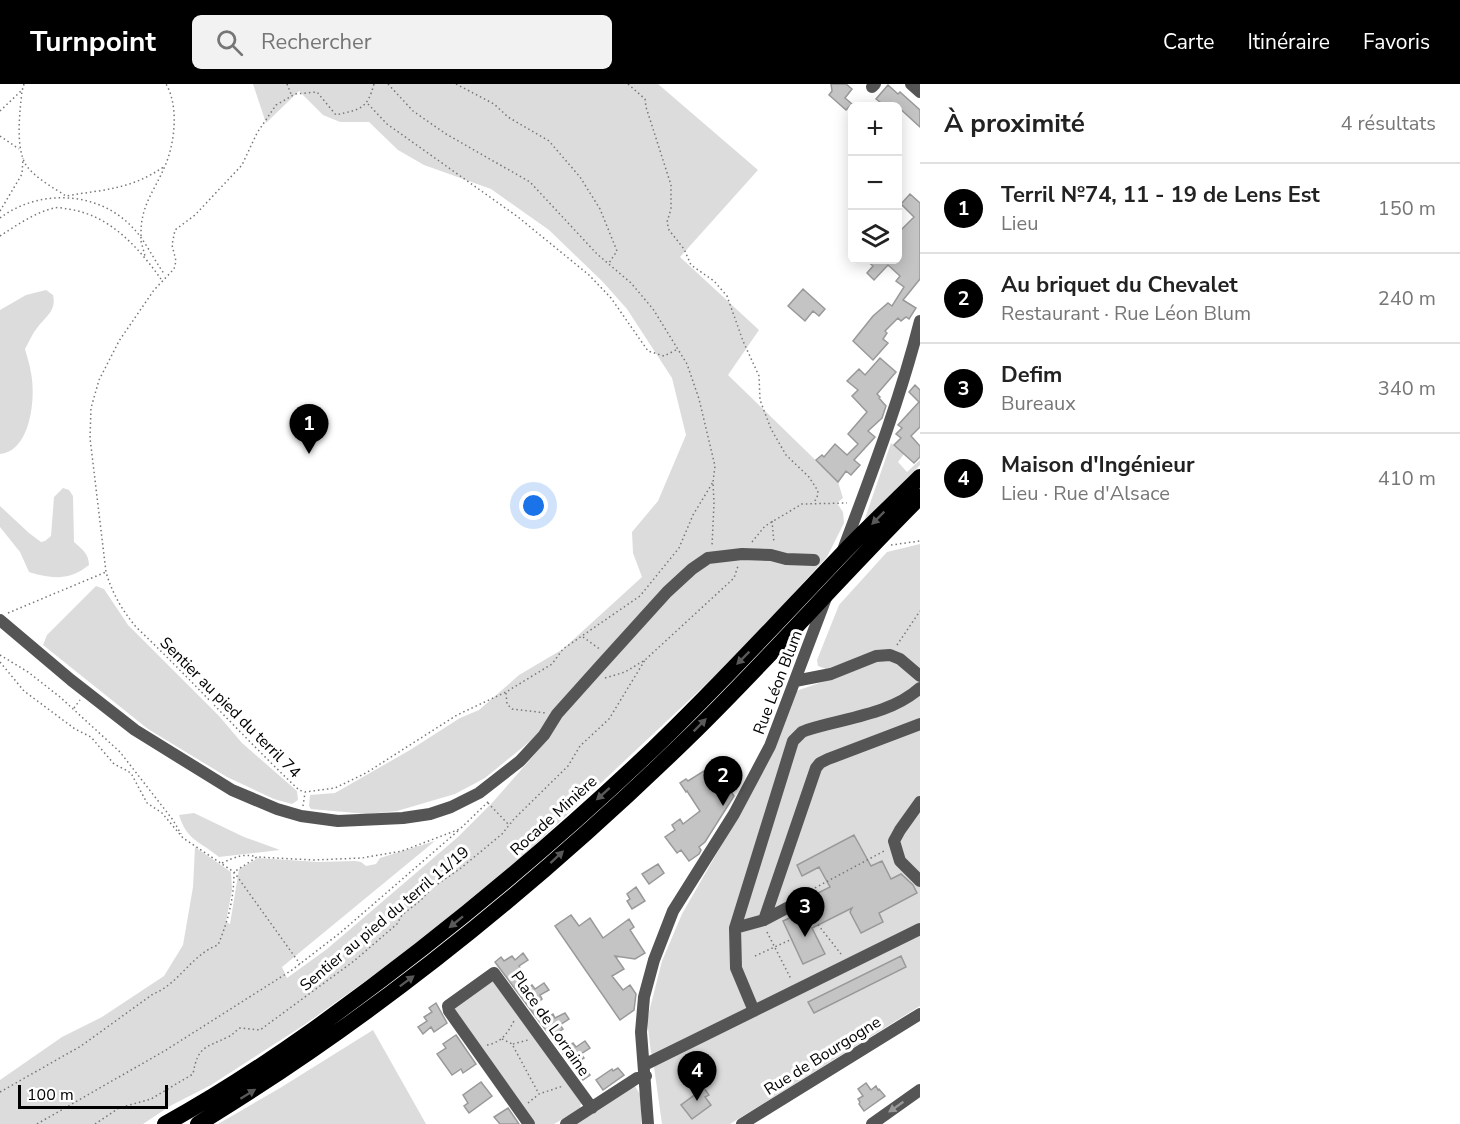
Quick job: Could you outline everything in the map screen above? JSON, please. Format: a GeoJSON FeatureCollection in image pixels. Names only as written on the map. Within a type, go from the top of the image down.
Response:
{"type":"FeatureCollection","features":[{"type":"Feature","properties":{"kind":"highway","name":"Rocade Minière"},"geometry":{"type":"LineString","coordinates":[[165,1124],[194,1108],[337,1014],[429,944],[535,856],[655,747],[920,477]]}},
{"type":"Feature","properties":{"kind":"highway","name":"Rocade Minière"},"geometry":{"type":"LineString","coordinates":[[198,1124],[254,1090],[363,1014],[464,937],[533,880],[695,730],[920,496]]}},
{"type":"Feature","properties":{"kind":"street"},"geometry":{"type":"LineString","coordinates":[[911,84],[920,92]]}},
{"type":"Feature","properties":{"kind":"street","name":"Rue Léon Blum"},"geometry":{"type":"LineString","coordinates":[[648,1124],[641,1032],[644,997],[654,960],[674,911],[755,776],[770,746],[878,457],[908,369],[920,321]]}},
{"type":"Feature","properties":{"kind":"street"},"geometry":{"type":"LineString","coordinates":[[0,618],[71,680],[135,730],[232,790],[277,809],[301,816],[338,821],[403,818],[430,814],[451,807],[485,789],[520,761],[544,735],[555,717],[667,592],[708,558],[742,554],[814,560]]}},
{"type":"Feature","properties":{"kind":"street"},"geometry":{"type":"LineString","coordinates":[[797,677],[831,674],[876,656],[890,655],[900,658],[920,675]]}},
{"type":"Feature","properties":{"kind":"street"},"geometry":{"type":"LineString","coordinates":[[754,1011],[736,968],[735,928],[793,741],[807,730],[891,707],[909,698],[920,688]]}},
{"type":"Feature","properties":{"kind":"street"},"geometry":{"type":"LineString","coordinates":[[764,920],[816,768],[828,759],[920,724]]}},
{"type":"Feature","properties":{"kind":"street"},"geometry":{"type":"LineString","coordinates":[[920,802],[894,841],[900,861],[920,881]]}},
{"type":"Feature","properties":{"kind":"street"},"geometry":{"type":"LineString","coordinates":[[735,928],[764,920],[804,899]]}},
{"type":"Feature","properties":{"kind":"street"},"geometry":{"type":"LineString","coordinates":[[566,1124],[637,1078],[645,1070],[754,1011],[920,929]]}},
{"type":"Feature","properties":{"kind":"street","name":"Place de Lorraine"},"geometry":{"type":"LineString","coordinates":[[525,1119],[449,1011],[448,1006],[494,973],[592,1108]]}},
{"type":"Feature","properties":{"kind":"street","name":"Rue de Bourgogne"},"geometry":{"type":"LineString","coordinates":[[742,1124],[920,1014]]}},
{"type":"Feature","properties":{"kind":"street"},"geometry":{"type":"LineString","coordinates":[[872,1124],[920,1090]]}},
{"type":"Feature","properties":{"kind":"path"},"geometry":{"type":"LineString","coordinates":[[20,150],[24,84]]}},
{"type":"Feature","properties":{"kind":"path"},"geometry":{"type":"LineString","coordinates":[[146,257],[141,241],[141,219],[165,166],[173,130],[174,110],[166,84]]}},
{"type":"Feature","properties":{"kind":"path"},"geometry":{"type":"LineString","coordinates":[[287,84],[291,95],[317,92],[336,115],[363,108],[370,100],[374,84]]}},
{"type":"Feature","properties":{"kind":"path"},"geometry":{"type":"LineString","coordinates":[[388,84],[413,111],[446,134],[530,182],[597,254],[631,283],[653,309],[687,364],[699,399],[715,466],[713,539],[708,558]]}},
{"type":"Feature","properties":{"kind":"path"},"geometry":{"type":"LineString","coordinates":[[456,84],[494,105],[508,117],[549,141],[580,177],[600,209],[617,251],[609,264]]}},
{"type":"Feature","properties":{"kind":"path"},"geometry":{"type":"LineString","coordinates":[[628,84],[645,99],[669,176],[672,197],[667,222],[669,230],[684,249],[691,265],[714,280],[727,296],[743,341],[759,376],[760,400],[771,429],[786,455],[809,477],[818,491],[813,503]]}},
{"type":"Feature","properties":{"kind":"path"},"geometry":{"type":"LineString","coordinates":[[0,111],[22,91]]}},
{"type":"Feature","properties":{"kind":"path","name":"Sentier au pied du terril 74"},"geometry":{"type":"LineString","coordinates":[[291,95],[276,105],[257,134],[242,165],[195,215],[175,231],[172,245],[176,261],[174,269],[162,280],[119,341],[99,380],[91,408],[90,438],[106,572],[112,591],[125,614],[260,754],[299,790],[305,792],[335,788],[366,773],[457,715],[506,692],[552,664],[562,649],[640,596],[680,548],[693,515],[713,482]]}},
{"type":"Feature","properties":{"kind":"path"},"geometry":{"type":"LineString","coordinates":[[367,103],[387,124],[518,217],[589,275],[611,298],[648,351],[664,356],[678,349]]}},
{"type":"Feature","properties":{"kind":"path"},"geometry":{"type":"LineString","coordinates":[[0,136],[20,150],[26,165],[48,185],[66,196],[112,211],[133,227],[165,275]]}},
{"type":"Feature","properties":{"kind":"path"},"geometry":{"type":"LineString","coordinates":[[0,211],[22,174],[24,157]]}},
{"type":"Feature","properties":{"kind":"path"},"geometry":{"type":"LineString","coordinates":[[0,218],[34,201],[126,186],[144,179],[165,166]]}},
{"type":"Feature","properties":{"kind":"path"},"geometry":{"type":"LineString","coordinates":[[0,236],[33,216],[56,207],[80,210],[106,223],[125,237],[146,257],[162,280]]}},
{"type":"Feature","properties":{"kind":"path"},"geometry":{"type":"LineString","coordinates":[[589,678],[603,678],[626,672],[645,660],[734,578],[742,554],[772,520],[802,504],[858,508]]}},
{"type":"Feature","properties":{"kind":"path"},"geometry":{"type":"LineString","coordinates":[[772,520],[775,557]]}},
{"type":"Feature","properties":{"kind":"path"},"geometry":{"type":"LineString","coordinates":[[0,618],[106,572]]}},
{"type":"Feature","properties":{"kind":"path"},"geometry":{"type":"LineString","coordinates":[[890,655],[920,611]]}},
{"type":"Feature","properties":{"kind":"path"},"geometry":{"type":"LineString","coordinates":[[582,637],[607,658]]}},
{"type":"Feature","properties":{"kind":"path"},"geometry":{"type":"LineString","coordinates":[[0,655],[28,672],[60,697],[120,752],[173,820],[183,838]]}},
{"type":"Feature","properties":{"kind":"path","name":"Sentier au pied du terril 11/19"},"geometry":{"type":"LineString","coordinates":[[95,1124],[119,1107],[151,1099],[193,1074],[196,1058],[202,1049],[231,1036],[240,1028],[260,1030],[354,962],[397,924],[413,904],[486,848],[568,766],[580,746],[609,719],[645,660]]}},
{"type":"Feature","properties":{"kind":"path"},"geometry":{"type":"LineString","coordinates":[[0,662],[24,690],[75,729],[91,737],[114,764],[129,771],[147,803],[162,813],[183,838],[234,872],[300,964]]}},
{"type":"Feature","properties":{"kind":"path"},"geometry":{"type":"LineString","coordinates":[[506,692],[507,704],[512,709],[544,712],[555,717]]}},
{"type":"Feature","properties":{"kind":"path"},"geometry":{"type":"LineString","coordinates":[[303,805],[305,792]]}},
{"type":"Feature","properties":{"kind":"path"},"geometry":{"type":"LineString","coordinates":[[37,1124],[166,1050],[300,964],[340,933],[496,795]]}},
{"type":"Feature","properties":{"kind":"path"},"geometry":{"type":"LineString","coordinates":[[487,803],[509,825]]}},
{"type":"Feature","properties":{"kind":"path"},"geometry":{"type":"LineString","coordinates":[[222,864],[245,855],[313,860],[362,858],[402,851],[460,829]]}},
{"type":"Feature","properties":{"kind":"path"},"geometry":{"type":"LineString","coordinates":[[849,964],[819,926],[804,899],[808,891],[895,846]]}},
{"type":"Feature","properties":{"kind":"path"},"geometry":{"type":"LineString","coordinates":[[234,872],[257,857]]}},
{"type":"Feature","properties":{"kind":"path"},"geometry":{"type":"LineString","coordinates":[[0,1092],[81,1046],[153,994],[165,989],[207,949],[218,945],[227,926],[234,891],[234,872]]}},
{"type":"Feature","properties":{"kind":"path"},"geometry":{"type":"LineString","coordinates":[[764,920],[766,930],[796,990]]}},
{"type":"Feature","properties":{"kind":"path"},"geometry":{"type":"LineString","coordinates":[[755,956],[792,939]]}},
{"type":"Feature","properties":{"kind":"path"},"geometry":{"type":"LineString","coordinates":[[474,1047],[496,1043],[502,1039],[520,1008]]}},
{"type":"Feature","properties":{"kind":"path"},"geometry":{"type":"LineString","coordinates":[[512,1044],[541,1037]]}},
{"type":"Feature","properties":{"kind":"path"},"geometry":{"type":"LineString","coordinates":[[502,1039],[512,1044],[539,1094]]}},
{"type":"Feature","properties":{"kind":"path"},"geometry":{"type":"LineString","coordinates":[[525,1119],[530,1100],[539,1094],[574,1083]]}},
{"type":"Feature","properties":{"kind":"shaded area"},"geometry":{"type":"Polygon","coordinates":[[[253,84],[658,84],[758,170],[680,257],[759,330],[728,375],[838,482],[843,498],[837,503],[843,512],[844,523],[827,557],[734,658],[504,874],[395,960],[304,1025],[211,1085],[170,1106],[143,1124],[0,1124],[0,1080],[62,1037],[102,1017],[164,976],[183,945],[193,887],[195,847],[231,872],[232,890],[226,922],[230,924],[239,869],[258,858],[318,862],[355,861],[366,866],[376,864],[380,858],[435,841],[282,967],[287,978],[327,949],[458,837],[492,803],[541,747],[534,738],[485,778],[455,794],[397,811],[367,814],[311,809],[309,806],[310,795],[335,793],[460,718],[479,710],[519,675],[563,649],[642,577],[633,553],[632,532],[658,501],[686,435],[672,378],[627,309],[603,282],[549,230],[491,189],[424,165],[398,150],[369,122],[340,122],[323,115],[299,91],[266,123],[253,84]]]}},
{"type":"Feature","properties":{"kind":"shaded area"},"geometry":{"type":"Polygon","coordinates":[[[46,290],[53,295],[53,305],[25,349],[30,367],[33,395],[29,421],[19,443],[10,451],[0,454],[0,310],[26,295],[46,290]]]}},
{"type":"Feature","properties":{"kind":"shaded area"},"geometry":{"type":"Polygon","coordinates":[[[891,443],[904,454],[898,462],[907,472],[920,460],[920,465],[863,524],[891,443]]]}},
{"type":"Feature","properties":{"kind":"shaded area"},"geometry":{"type":"Polygon","coordinates":[[[63,488],[69,490],[73,496],[74,542],[86,555],[89,565],[74,574],[60,577],[29,572],[20,552],[0,527],[0,506],[29,533],[41,542],[45,541],[51,536],[54,497],[63,488]]]}},
{"type":"Feature","properties":{"kind":"shaded area"},"geometry":{"type":"Polygon","coordinates":[[[920,544],[920,1006],[730,1124],[662,1124],[654,1067],[657,1059],[651,1053],[647,1020],[662,961],[682,914],[774,750],[796,691],[831,679],[826,669],[818,666],[817,660],[839,605],[887,552],[920,544]]]}},
{"type":"Feature","properties":{"kind":"shaded area"},"geometry":{"type":"Polygon","coordinates":[[[96,586],[104,589],[128,625],[219,716],[242,743],[297,791],[298,800],[292,804],[274,799],[227,777],[148,729],[43,645],[47,635],[96,586]]]}},
{"type":"Feature","properties":{"kind":"shaded area"},"geometry":{"type":"Polygon","coordinates":[[[194,813],[244,837],[280,850],[219,857],[195,840],[182,824],[179,815],[194,813]]]}},
{"type":"Feature","properties":{"kind":"shaded area"},"geometry":{"type":"Polygon","coordinates":[[[490,981],[495,981],[581,1103],[580,1109],[554,1124],[535,1124],[454,1011],[455,1006],[490,981]]]}},
{"type":"Feature","properties":{"kind":"shaded area"},"geometry":{"type":"Polygon","coordinates":[[[373,1030],[426,1124],[218,1124],[280,1088],[373,1030]]]}},
{"type":"Feature","properties":{"kind":"shaded area"},"geometry":{"type":"Polygon","coordinates":[[[635,1086],[641,1096],[641,1124],[571,1124],[635,1086]]]}},
{"type":"Feature","properties":{"kind":"building"},"geometry":{"type":"Polygon","coordinates":[[[831,84],[846,84],[852,89],[845,98],[850,102],[846,110],[829,95],[832,91],[831,84]]]}},
{"type":"Feature","properties":{"kind":"building"},"geometry":{"type":"Polygon","coordinates":[[[888,85],[898,94],[900,92],[920,110],[920,127],[902,111],[902,102],[880,102],[876,99],[888,85]]]}},
{"type":"Feature","properties":{"kind":"building"},"geometry":{"type":"Polygon","coordinates":[[[910,194],[920,203],[920,279],[903,300],[916,308],[909,319],[906,317],[901,321],[898,318],[885,331],[887,333],[883,339],[888,343],[873,360],[853,341],[873,316],[888,303],[892,306],[904,287],[896,281],[900,276],[888,265],[874,280],[867,273],[873,266],[871,264],[902,264],[902,229],[914,217],[902,203],[910,194]]]}},
{"type":"Feature","properties":{"kind":"building"},"geometry":{"type":"Polygon","coordinates":[[[803,289],[825,309],[819,316],[813,311],[805,321],[788,306],[803,289]]]}},
{"type":"Feature","properties":{"kind":"building"},"geometry":{"type":"Polygon","coordinates":[[[880,358],[896,372],[877,394],[886,406],[882,418],[868,431],[875,437],[854,460],[860,465],[851,475],[846,471],[838,482],[816,460],[822,455],[824,457],[835,444],[847,455],[858,444],[848,434],[867,412],[852,396],[858,390],[847,381],[859,369],[865,375],[880,358]]]}},
{"type":"Feature","properties":{"kind":"building"},"geometry":{"type":"Polygon","coordinates":[[[915,385],[920,390],[920,427],[911,436],[920,446],[920,457],[914,463],[894,445],[901,438],[896,434],[902,428],[898,425],[919,402],[909,392],[915,385]]]}},
{"type":"Feature","properties":{"kind":"building"},"geometry":{"type":"Polygon","coordinates":[[[720,761],[724,767],[706,779],[716,793],[727,786],[734,796],[705,842],[699,847],[701,850],[699,854],[689,861],[681,850],[677,853],[665,837],[675,830],[672,825],[680,819],[683,824],[700,811],[680,783],[686,779],[688,781],[720,761]]]}},
{"type":"Feature","properties":{"kind":"building"},"geometry":{"type":"Polygon","coordinates":[[[854,835],[871,866],[882,861],[891,879],[901,874],[913,885],[917,893],[879,913],[883,922],[861,933],[850,912],[852,908],[812,928],[825,954],[803,964],[783,921],[817,906],[812,896],[830,887],[819,867],[802,876],[797,865],[854,835]]]}},
{"type":"Feature","properties":{"kind":"building"},"geometry":{"type":"Polygon","coordinates":[[[658,864],[664,873],[649,884],[642,874],[658,864]]]}},
{"type":"Feature","properties":{"kind":"building"},"geometry":{"type":"Polygon","coordinates":[[[636,887],[645,901],[632,909],[627,901],[630,899],[627,894],[636,887]]]}},
{"type":"Feature","properties":{"kind":"building"},"geometry":{"type":"Polygon","coordinates":[[[571,915],[579,926],[590,918],[603,938],[629,919],[634,927],[630,930],[645,953],[635,959],[615,956],[624,969],[612,976],[623,990],[630,985],[636,994],[634,1010],[620,1020],[555,926],[571,915]]]}},
{"type":"Feature","properties":{"kind":"building"},"geometry":{"type":"Polygon","coordinates":[[[523,953],[528,960],[519,966],[522,970],[514,975],[524,990],[532,985],[535,989],[544,983],[549,990],[540,995],[542,999],[535,1005],[545,1019],[553,1014],[555,1018],[565,1013],[569,1019],[560,1025],[563,1029],[556,1034],[560,1041],[566,1048],[573,1043],[576,1047],[585,1041],[590,1048],[581,1054],[584,1058],[579,1061],[590,1075],[583,1080],[495,962],[501,957],[504,961],[512,956],[515,960],[523,953]]]}},
{"type":"Feature","properties":{"kind":"building"},"geometry":{"type":"Polygon","coordinates":[[[901,956],[906,967],[814,1013],[808,1002],[901,956]]]}},
{"type":"Feature","properties":{"kind":"building"},"geometry":{"type":"Polygon","coordinates":[[[436,1003],[447,1023],[434,1032],[431,1027],[423,1034],[418,1027],[427,1021],[424,1017],[432,1012],[429,1008],[436,1003]]]}},
{"type":"Feature","properties":{"kind":"building"},"geometry":{"type":"Polygon","coordinates":[[[456,1035],[476,1064],[463,1073],[461,1069],[452,1075],[437,1054],[446,1048],[443,1044],[456,1035]]]}},
{"type":"Feature","properties":{"kind":"building"},"geometry":{"type":"Polygon","coordinates":[[[618,1068],[624,1075],[603,1090],[596,1080],[612,1069],[613,1071],[618,1068]]]}},
{"type":"Feature","properties":{"kind":"building"},"geometry":{"type":"Polygon","coordinates":[[[481,1082],[492,1096],[469,1113],[464,1106],[468,1103],[463,1095],[481,1082]]]}},
{"type":"Feature","properties":{"kind":"building"},"geometry":{"type":"Polygon","coordinates":[[[866,1083],[871,1090],[876,1086],[885,1096],[864,1111],[858,1099],[863,1096],[858,1089],[866,1083]]]}},
{"type":"Feature","properties":{"kind":"building"},"geometry":{"type":"Polygon","coordinates":[[[704,1088],[709,1095],[705,1097],[711,1105],[692,1119],[681,1105],[704,1088]]]}},
{"type":"Feature","properties":{"kind":"building"},"geometry":{"type":"Polygon","coordinates":[[[508,1108],[519,1124],[500,1124],[494,1117],[508,1108]]]}},
{"type":"Feature","properties":{"kind":"place","name":"Terril №74, 11 - 19 de Lens Est"},"geometry":{"type":"Point","coordinates":[309,454]}},
{"type":"Feature","properties":{"kind":"place","name":"Au briquet du Chevalet"},"geometry":{"type":"Point","coordinates":[723,806]}},
{"type":"Feature","properties":{"kind":"place","name":"Defim"},"geometry":{"type":"Point","coordinates":[805,937]}},
{"type":"Feature","properties":{"kind":"place","name":"Maison d'Ingénieur"},"geometry":{"type":"Point","coordinates":[697,1101]}}]}
